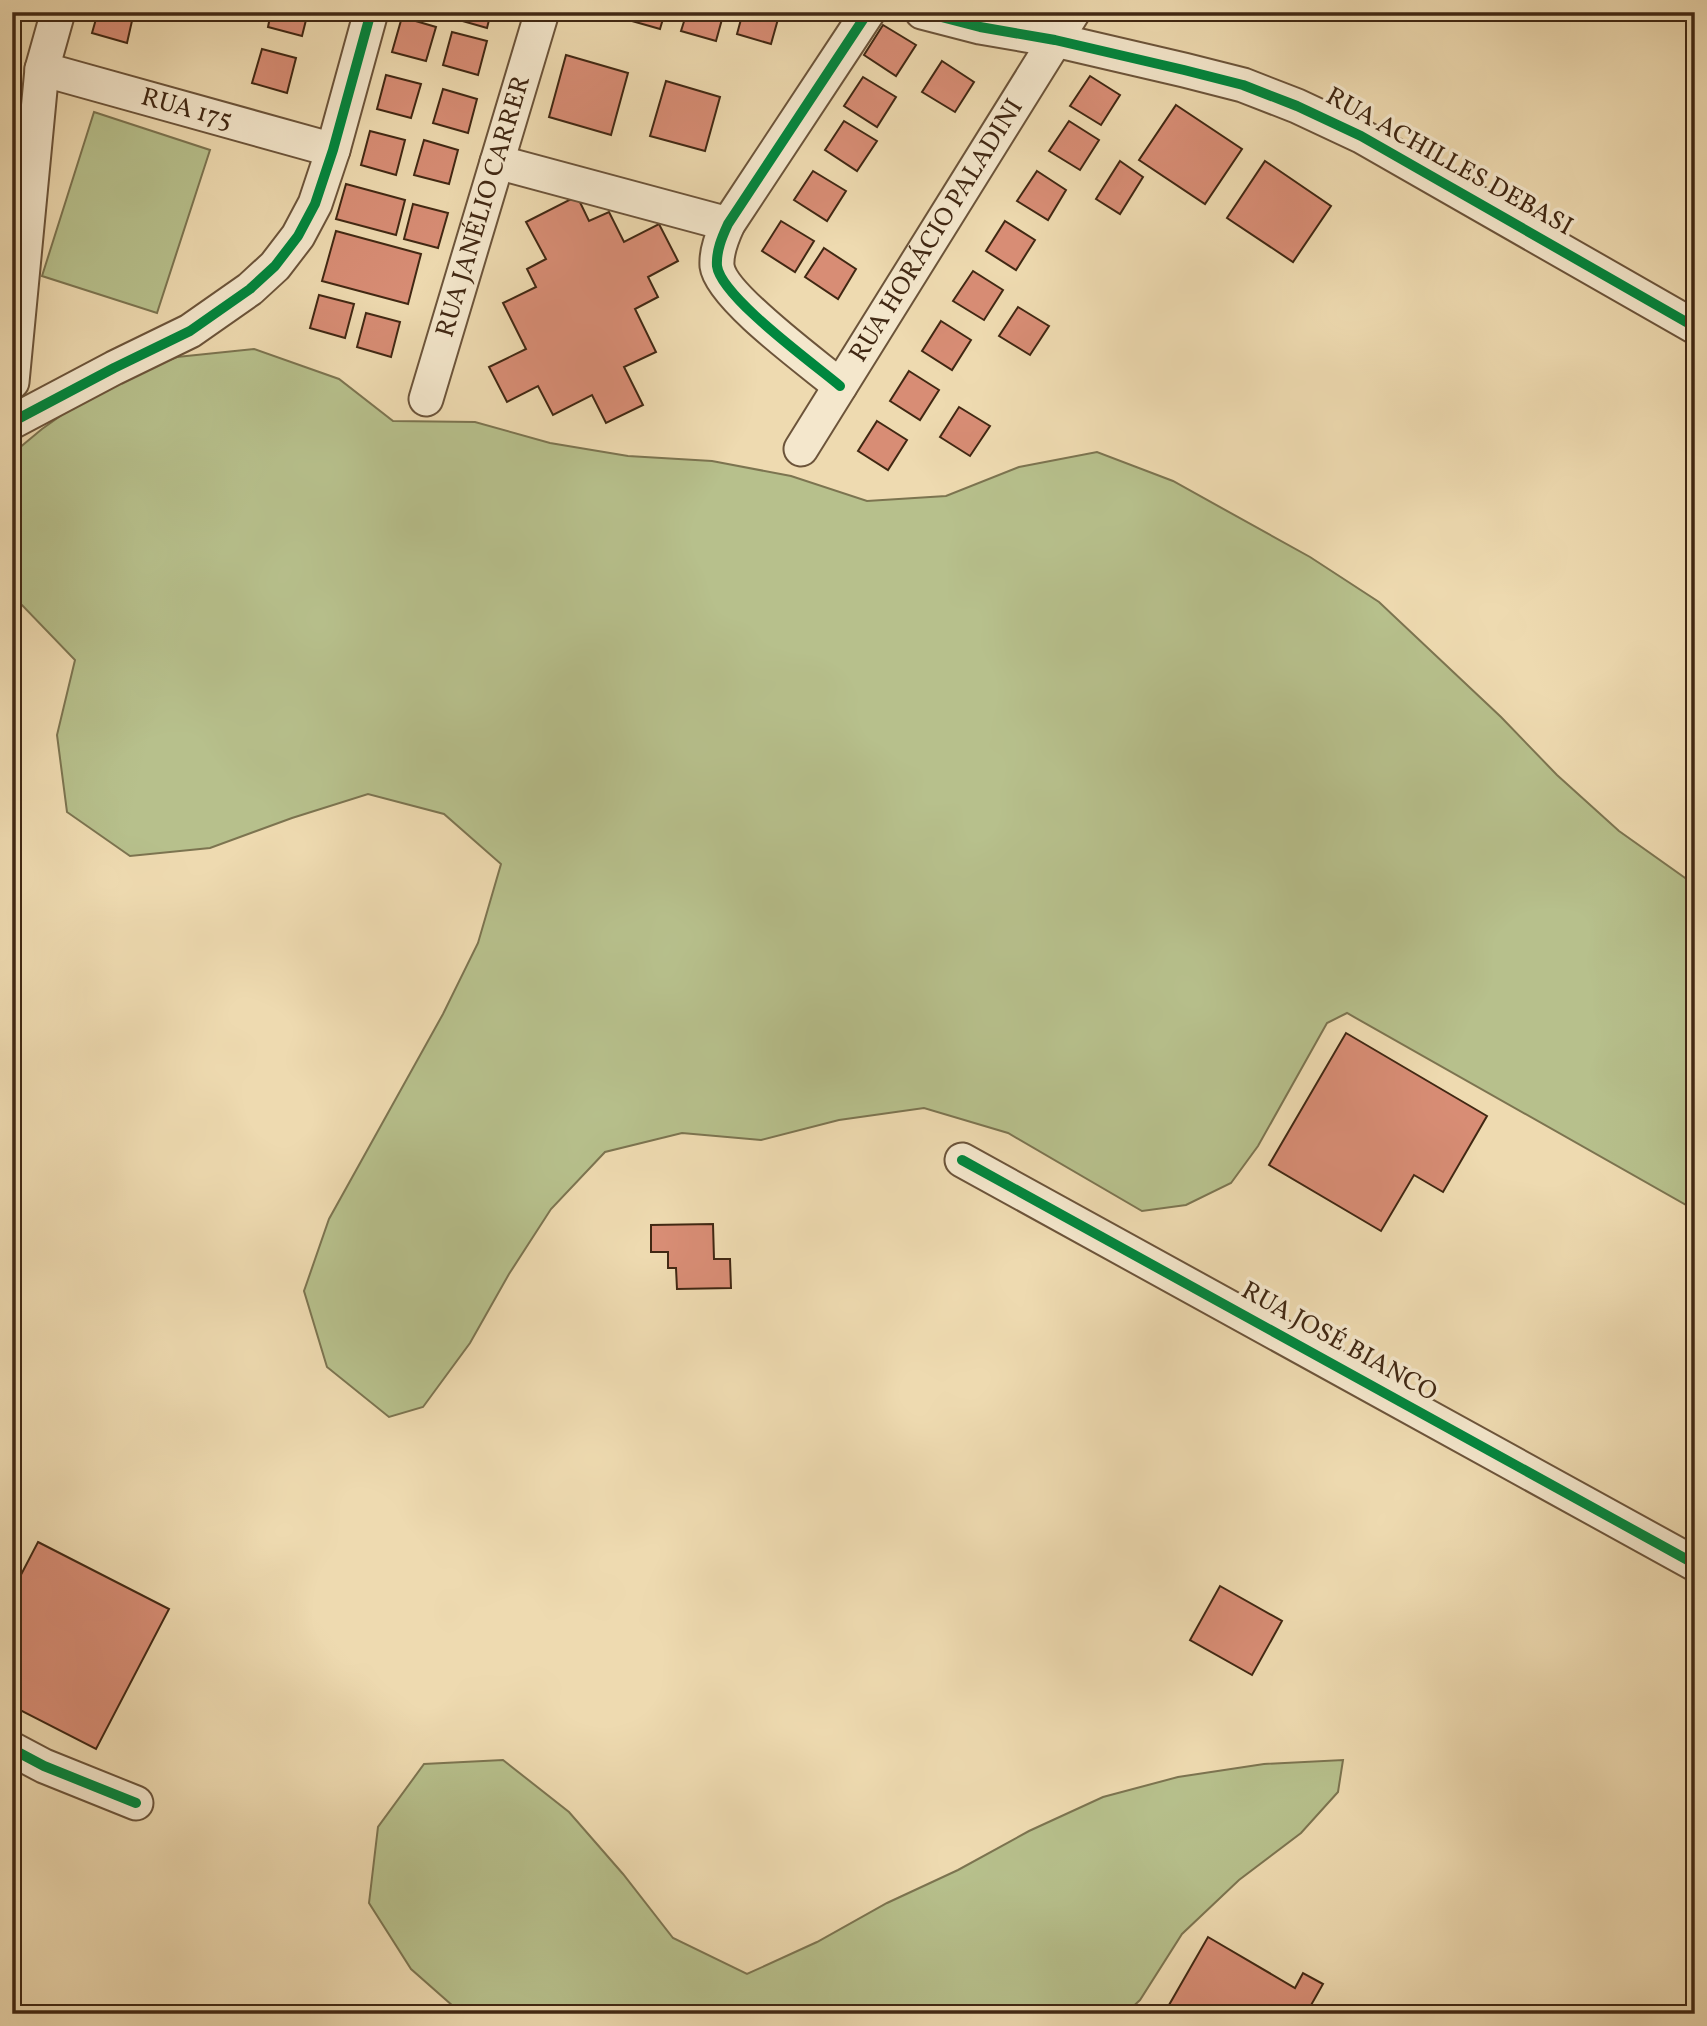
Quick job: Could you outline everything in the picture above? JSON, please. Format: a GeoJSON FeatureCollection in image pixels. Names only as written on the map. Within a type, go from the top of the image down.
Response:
{"type":"FeatureCollection","features":[{"type":"Feature","properties":{"kind":"street"},"geometry":{"type":"LineString","coordinates":[[12,382],[42,69],[58,12]]}},
{"type":"Feature","properties":{"kind":"street"},"geometry":{"type":"LineString","coordinates":[[12,422],[190,331],[250,289],[275,266],[298,236],[315,204],[333,150],[371,12]]}},
{"type":"Feature","properties":{"kind":"street","name":"RUA JANÉLIO CARRER"},"geometry":{"type":"LineString","coordinates":[[426,399],[542,12]]}},
{"type":"Feature","properties":{"kind":"street"},"geometry":{"type":"LineString","coordinates":[[841,386],[740,303],[723,282],[717,266],[718,247],[728,224],[868,12]]}},
{"type":"Feature","properties":{"kind":"street","name":"RUA ACHILLES DEBASI"},"geometry":{"type":"LineString","coordinates":[[922,12],[980,27],[1055,40],[1243,85],[1297,106],[1361,136],[1695,327]]}},
{"type":"Feature","properties":{"kind":"street","name":"RUA HORÁCIO PALADINI"},"geometry":{"type":"LineString","coordinates":[[801,450],[1073,12]]}},
{"type":"Feature","properties":{"kind":"street","name":"RUA 175"},"geometry":{"type":"LineString","coordinates":[[42,69],[333,150]]}},
{"type":"Feature","properties":{"kind":"street"},"geometry":{"type":"LineString","coordinates":[[497,162],[728,224]]}},
{"type":"Feature","properties":{"kind":"street","name":"RUA JOSÉ BIANCO"},"geometry":{"type":"LineString","coordinates":[[962,1160],[1695,1564]]}},
{"type":"Feature","properties":{"kind":"street"},"geometry":{"type":"LineString","coordinates":[[12,1749],[44,1766],[136,1802]]}},
{"type":"Feature","properties":{"kind":"green space"},"geometry":{"type":"Polygon","coordinates":[[[94,112],[210,150],[157,313],[42,276],[94,112]]]}},
{"type":"Feature","properties":{"kind":"green space"},"geometry":{"type":"Polygon","coordinates":[[[254,349],[339,379],[393,421],[475,422],[550,443],[628,456],[712,461],[791,476],[867,501],[946,496],[1019,467],[1097,452],[1173,481],[1310,557],[1379,602],[1501,717],[1557,775],[1619,831],[1695,885],[1695,1210],[1347,1013],[1327,1023],[1258,1146],[1231,1183],[1186,1205],[1142,1211],[1008,1133],[924,1108],[839,1120],[761,1140],[682,1133],[605,1152],[551,1209],[509,1274],[470,1343],[423,1407],[389,1417],[327,1367],[304,1291],[329,1219],[443,1014],[478,943],[501,864],[444,814],[368,794],[210,848],[130,856],[67,812],[57,735],[75,660],[22,605],[12,600],[12,454],[104,385],[177,357],[254,349]]]}},
{"type":"Feature","properties":{"kind":"green space"},"geometry":{"type":"Polygon","coordinates":[[[503,1760],[569,1812],[623,1874],[673,1938],[747,1974],[817,1942],[1029,1831],[1103,1797],[1178,1777],[1264,1764],[1343,1760],[1338,1792],[1301,1833],[1239,1880],[1182,1934],[1140,2000],[1125,2014],[462,2014],[411,1969],[369,1903],[378,1827],[424,1764],[503,1760]]]}},
{"type":"Feature","properties":{"kind":"building"},"geometry":{"type":"Polygon","coordinates":[[[98,12],[134,12],[127,43],[92,33],[98,12]]]}},
{"type":"Feature","properties":{"kind":"building"},"geometry":{"type":"Polygon","coordinates":[[[271,12],[308,12],[302,36],[268,27],[271,12]]]}},
{"type":"Feature","properties":{"kind":"building"},"geometry":{"type":"Polygon","coordinates":[[[431,12],[491,12],[487,28],[431,12]]]}},
{"type":"Feature","properties":{"kind":"building"},"geometry":{"type":"Polygon","coordinates":[[[627,12],[665,12],[660,29],[625,19],[627,12]]]}},
{"type":"Feature","properties":{"kind":"building"},"geometry":{"type":"Polygon","coordinates":[[[687,12],[724,12],[716,41],[681,31],[687,12]]]}},
{"type":"Feature","properties":{"kind":"building"},"geometry":{"type":"Polygon","coordinates":[[[743,12],[780,12],[771,44],[737,34],[743,12]]]}},
{"type":"Feature","properties":{"kind":"building"},"geometry":{"type":"Polygon","coordinates":[[[402,17],[436,27],[426,61],[392,52],[402,17]]]}},
{"type":"Feature","properties":{"kind":"building"},"geometry":{"type":"Polygon","coordinates":[[[883,25],[916,45],[896,76],[864,55],[883,25]]]}},
{"type":"Feature","properties":{"kind":"building"},"geometry":{"type":"Polygon","coordinates":[[[452,32],[487,41],[478,75],[443,65],[452,32]]]}},
{"type":"Feature","properties":{"kind":"building"},"geometry":{"type":"Polygon","coordinates":[[[262,49],[296,58],[287,93],[252,83],[262,49]]]}},
{"type":"Feature","properties":{"kind":"building"},"geometry":{"type":"Polygon","coordinates":[[[566,55],[628,73],[611,135],[549,117],[566,55]]]}},
{"type":"Feature","properties":{"kind":"building"},"geometry":{"type":"Polygon","coordinates":[[[942,61],[974,82],[955,112],[922,92],[942,61]]]}},
{"type":"Feature","properties":{"kind":"building"},"geometry":{"type":"Polygon","coordinates":[[[386,75],[421,84],[411,118],[377,109],[386,75]]]}},
{"type":"Feature","properties":{"kind":"building"},"geometry":{"type":"Polygon","coordinates":[[[1090,76],[1120,95],[1101,125],[1070,106],[1090,76]]]}},
{"type":"Feature","properties":{"kind":"building"},"geometry":{"type":"Polygon","coordinates":[[[863,77],[896,97],[877,127],[844,106],[863,77]]]}},
{"type":"Feature","properties":{"kind":"building"},"geometry":{"type":"Polygon","coordinates":[[[666,81],[720,97],[705,151],[650,136],[666,81]]]}},
{"type":"Feature","properties":{"kind":"building"},"geometry":{"type":"Polygon","coordinates":[[[443,89],[477,99],[468,133],[433,123],[443,89]]]}},
{"type":"Feature","properties":{"kind":"building"},"geometry":{"type":"Polygon","coordinates":[[[1176,105],[1242,149],[1205,204],[1139,160],[1176,105]]]}},
{"type":"Feature","properties":{"kind":"building"},"geometry":{"type":"Polygon","coordinates":[[[844,121],[877,141],[857,171],[825,150],[844,121]]]}},
{"type":"Feature","properties":{"kind":"building"},"geometry":{"type":"Polygon","coordinates":[[[1069,121],[1099,140],[1080,170],[1049,151],[1069,121]]]}},
{"type":"Feature","properties":{"kind":"building"},"geometry":{"type":"Polygon","coordinates":[[[370,131],[405,140],[396,175],[361,165],[370,131]]]}},
{"type":"Feature","properties":{"kind":"building"},"geometry":{"type":"Polygon","coordinates":[[[424,140],[458,150],[449,184],[414,175],[424,140]]]}},
{"type":"Feature","properties":{"kind":"building"},"geometry":{"type":"Polygon","coordinates":[[[1120,161],[1143,177],[1120,214],[1096,199],[1120,161]]]}},
{"type":"Feature","properties":{"kind":"building"},"geometry":{"type":"Polygon","coordinates":[[[1265,161],[1331,206],[1293,262],[1227,218],[1265,161]]]}},
{"type":"Feature","properties":{"kind":"building"},"geometry":{"type":"Polygon","coordinates":[[[813,171],[846,191],[827,221],[794,200],[813,171]]]}},
{"type":"Feature","properties":{"kind":"building"},"geometry":{"type":"Polygon","coordinates":[[[1037,171],[1066,190],[1048,220],[1017,201],[1037,171]]]}},
{"type":"Feature","properties":{"kind":"building"},"geometry":{"type":"Polygon","coordinates":[[[346,184],[405,200],[396,235],[336,219],[346,184]]]}},
{"type":"Feature","properties":{"kind":"building"},"geometry":{"type":"Polygon","coordinates":[[[577,196],[589,221],[609,212],[624,242],[659,224],[678,261],[648,277],[658,297],[635,309],[656,352],[624,367],[643,405],[606,423],[592,395],[553,415],[538,386],[507,402],[489,367],[526,349],[503,303],[536,287],[527,269],[546,259],[526,222],[577,196]]]}},
{"type":"Feature","properties":{"kind":"building"},"geometry":{"type":"Polygon","coordinates":[[[413,204],[448,213],[438,248],[404,239],[413,204]]]}},
{"type":"Feature","properties":{"kind":"building"},"geometry":{"type":"Polygon","coordinates":[[[781,221],[814,241],[795,272],[762,251],[781,221]]]}},
{"type":"Feature","properties":{"kind":"building"},"geometry":{"type":"Polygon","coordinates":[[[1005,221],[1035,240],[1016,270],[986,251],[1005,221]]]}},
{"type":"Feature","properties":{"kind":"building"},"geometry":{"type":"Polygon","coordinates":[[[336,231],[421,254],[408,304],[322,281],[336,231]]]}},
{"type":"Feature","properties":{"kind":"building"},"geometry":{"type":"Polygon","coordinates":[[[824,248],[856,269],[838,299],[805,277],[824,248]]]}},
{"type":"Feature","properties":{"kind":"building"},"geometry":{"type":"Polygon","coordinates":[[[973,271],[1003,290],[984,320],[953,301],[973,271]]]}},
{"type":"Feature","properties":{"kind":"building"},"geometry":{"type":"Polygon","coordinates":[[[319,295],[354,304],[345,338],[310,328],[319,295]]]}},
{"type":"Feature","properties":{"kind":"building"},"geometry":{"type":"Polygon","coordinates":[[[1018,307],[1049,326],[1030,355],[999,336],[1018,307]]]}},
{"type":"Feature","properties":{"kind":"building"},"geometry":{"type":"Polygon","coordinates":[[[366,313],[400,322],[391,357],[357,347],[366,313]]]}},
{"type":"Feature","properties":{"kind":"building"},"geometry":{"type":"Polygon","coordinates":[[[941,321],[971,340],[952,370],[922,351],[941,321]]]}},
{"type":"Feature","properties":{"kind":"building"},"geometry":{"type":"Polygon","coordinates":[[[909,371],[939,390],[920,420],[890,401],[909,371]]]}},
{"type":"Feature","properties":{"kind":"building"},"geometry":{"type":"Polygon","coordinates":[[[959,407],[990,426],[970,456],[940,437],[959,407]]]}},
{"type":"Feature","properties":{"kind":"building"},"geometry":{"type":"Polygon","coordinates":[[[877,421],[907,440],[888,470],[858,451],[877,421]]]}},
{"type":"Feature","properties":{"kind":"building"},"geometry":{"type":"Polygon","coordinates":[[[1346,1033],[1487,1116],[1443,1192],[1414,1175],[1381,1231],[1269,1165],[1346,1033]]]}},
{"type":"Feature","properties":{"kind":"building"},"geometry":{"type":"Polygon","coordinates":[[[713,1224],[714,1259],[730,1259],[731,1288],[677,1289],[676,1268],[668,1268],[668,1252],[651,1252],[651,1225],[713,1224]]]}},
{"type":"Feature","properties":{"kind":"building"},"geometry":{"type":"Polygon","coordinates":[[[38,1542],[169,1609],[96,1749],[12,1706],[12,1592],[38,1542]]]}},
{"type":"Feature","properties":{"kind":"building"},"geometry":{"type":"Polygon","coordinates":[[[1220,1586],[1282,1621],[1252,1675],[1190,1640],[1220,1586]]]}},
{"type":"Feature","properties":{"kind":"building"},"geometry":{"type":"Polygon","coordinates":[[[1208,1937],[1295,1988],[1303,1973],[1323,1984],[1306,2014],[1183,2014],[1169,2005],[1208,1937]]]}},
{"type":"Feature","properties":{"kind":"cycle path"},"geometry":{"type":"LineString","coordinates":[[12,422],[190,331],[250,289],[275,266],[298,236],[315,204],[333,150],[371,12]]}},
{"type":"Feature","properties":{"kind":"cycle path"},"geometry":{"type":"LineString","coordinates":[[840,386],[791,347],[734,295],[722,279],[717,260],[728,224],[868,12]]}},
{"type":"Feature","properties":{"kind":"cycle path"},"geometry":{"type":"LineString","coordinates":[[922,12],[980,27],[1055,40],[1184,70],[1243,85],[1297,106],[1361,136],[1695,327]]}},
{"type":"Feature","properties":{"kind":"cycle path"},"geometry":{"type":"LineString","coordinates":[[962,1160],[1695,1564]]}},
{"type":"Feature","properties":{"kind":"cycle path"},"geometry":{"type":"LineString","coordinates":[[12,1749],[44,1766],[136,1803]]}}]}
